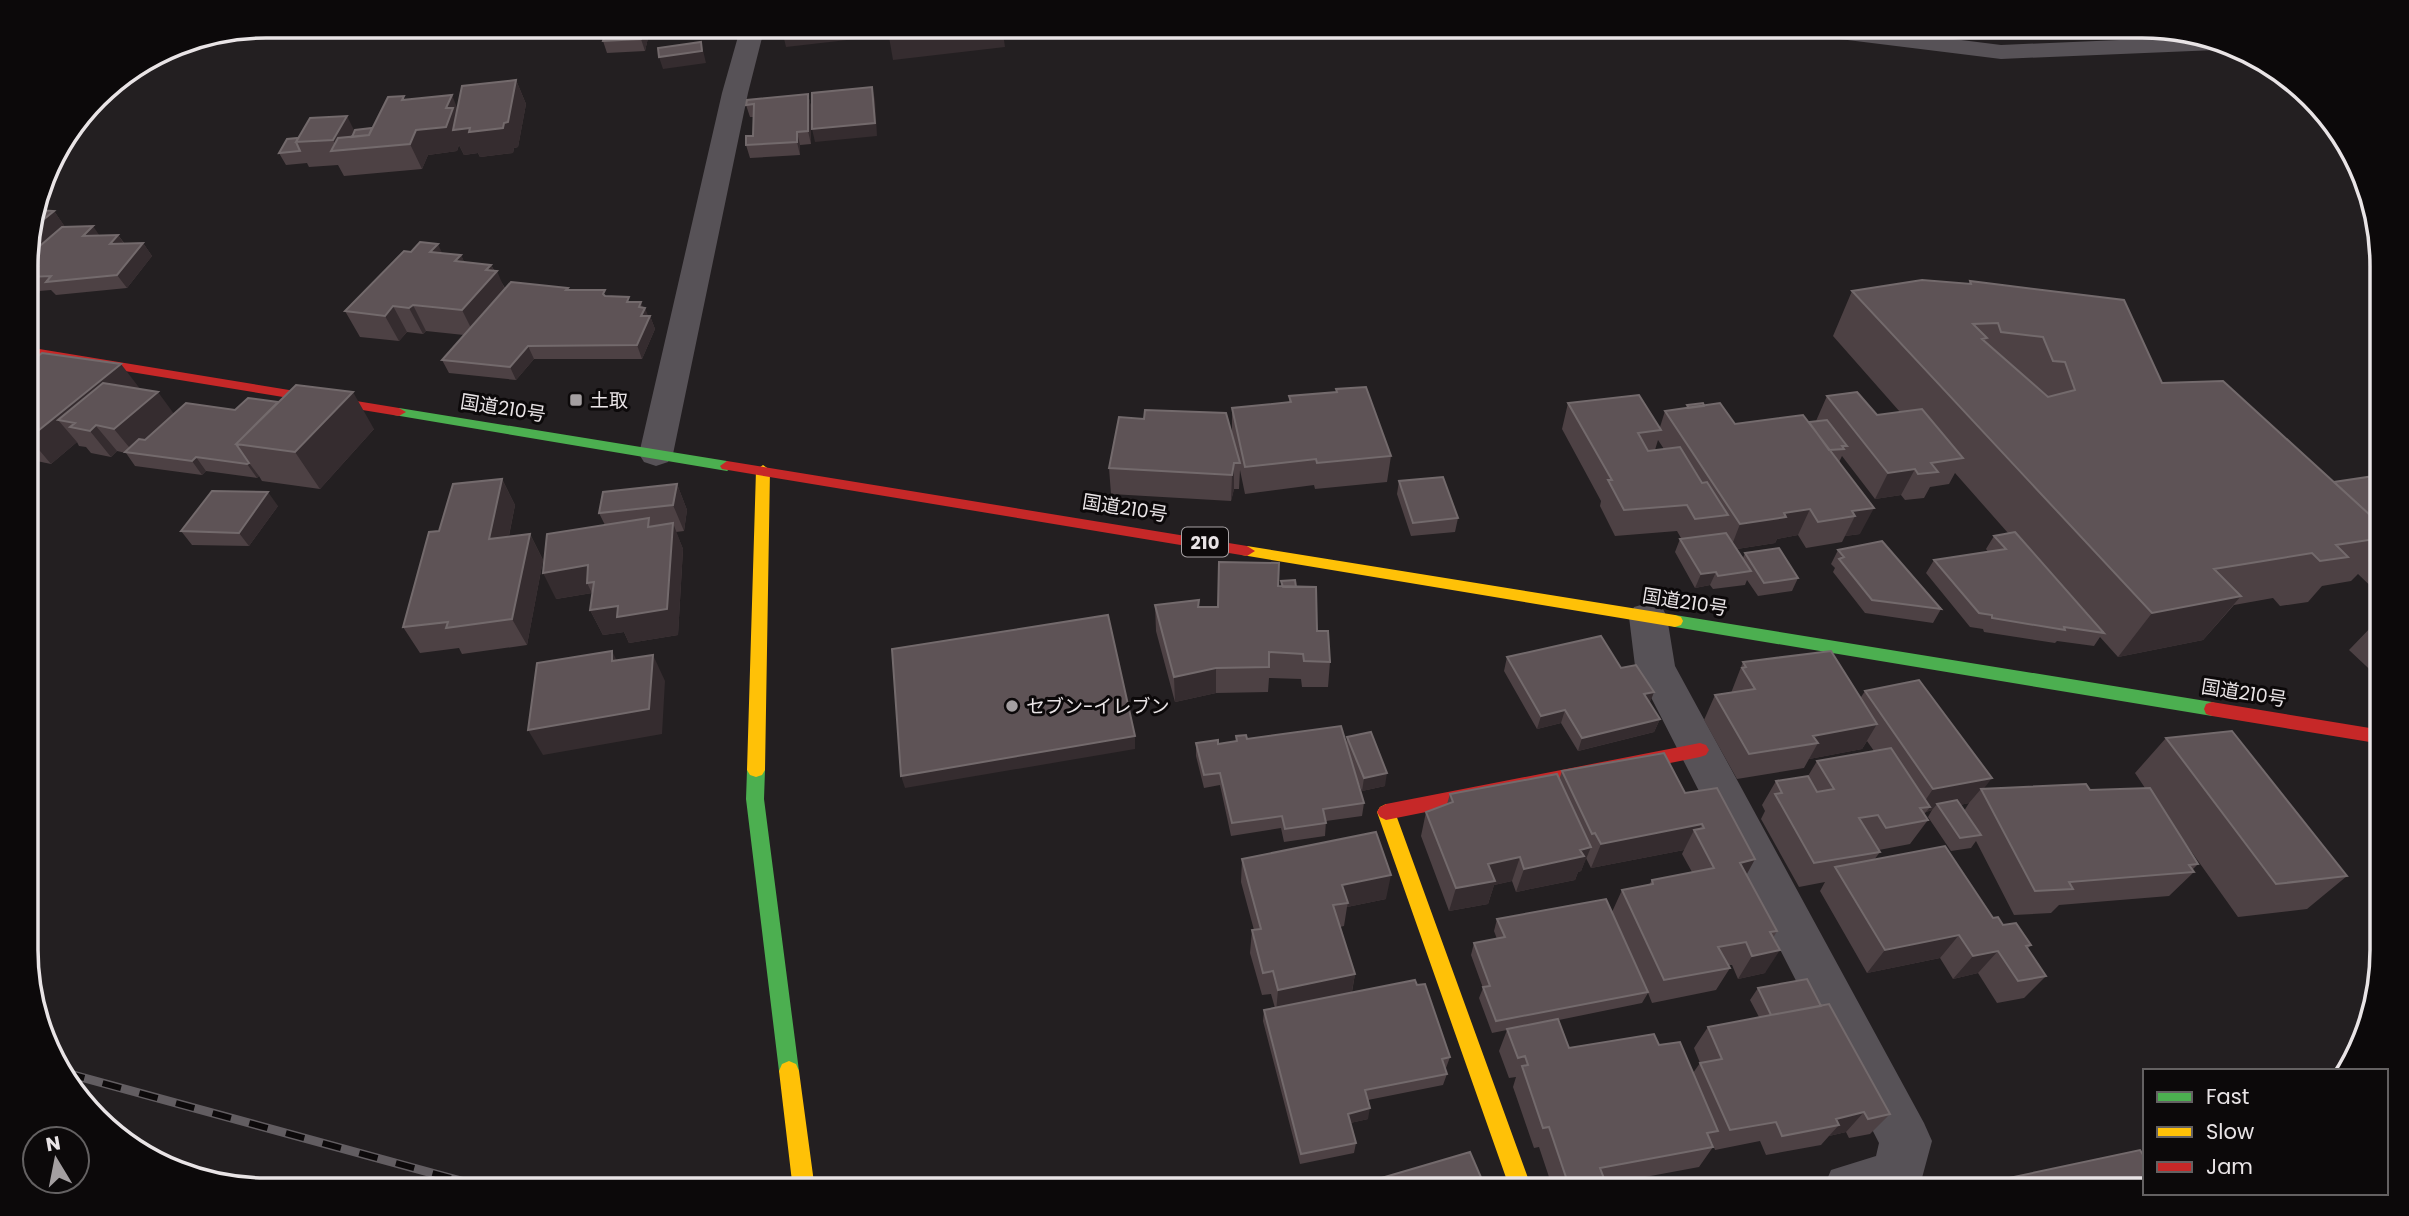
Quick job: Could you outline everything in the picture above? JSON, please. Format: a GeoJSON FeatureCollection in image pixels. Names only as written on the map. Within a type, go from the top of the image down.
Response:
{"type":"FeatureCollection","features":[{"type":"Feature","properties":{"kind":"main road","name":"国道210号"},"geometry":{"type":"LineString","coordinates":[[39,353],[2370,735]]}},
{"type":"Feature","properties":{"kind":"main road"},"geometry":{"type":"LineString","coordinates":[[762,470],[755,799],[802,1178]]}},
{"type":"Feature","properties":{"kind":"main road"},"geometry":{"type":"LineString","coordinates":[[1517,1177],[1385,810],[1700,750]]}},
{"type":"Feature","properties":{"kind":"street"},"geometry":{"type":"LineString","coordinates":[[1889,38],[2001,52],[2192,44]]}},
{"type":"Feature","properties":{"kind":"street"},"geometry":{"type":"LineString","coordinates":[[656,454],[735,93],[750,39]]}},
{"type":"Feature","properties":{"kind":"street"},"geometry":{"type":"LineString","coordinates":[[1648,617],[1655,666],[1906,1141],[1897,1177]]}},
{"type":"Feature","properties":{"kind":"building"},"geometry":{"type":"Polygon","coordinates":[[[604,39],[641,39],[641,39],[603,41],[604,39]]]}},
{"type":"Feature","properties":{"kind":"building"},"geometry":{"type":"Polygon","coordinates":[[[701,42],[702,51],[659,57],[658,48],[701,42]]]}},
{"type":"Feature","properties":{"kind":"building"},"geometry":{"type":"Polygon","coordinates":[[[516,80],[508,122],[504,123],[503,128],[469,132],[470,128],[453,130],[462,86],[516,80]]]}},
{"type":"Feature","properties":{"kind":"building"},"geometry":{"type":"Polygon","coordinates":[[[872,87],[875,123],[812,129],[812,93],[872,87]]]}},
{"type":"Feature","properties":{"kind":"building"},"geometry":{"type":"Polygon","coordinates":[[[808,94],[808,131],[797,132],[797,142],[746,145],[746,136],[753,136],[754,104],[746,105],[747,100],[808,94]]]}},
{"type":"Feature","properties":{"kind":"building"},"geometry":{"type":"Polygon","coordinates":[[[452,95],[446,108],[453,108],[446,127],[416,130],[410,144],[331,151],[338,138],[369,135],[388,97],[404,96],[402,100],[452,95]]]}},
{"type":"Feature","properties":{"kind":"building"},"geometry":{"type":"Polygon","coordinates":[[[347,116],[333,140],[296,142],[310,118],[347,116]]]}},
{"type":"Feature","properties":{"kind":"building"},"geometry":{"type":"Polygon","coordinates":[[[372,128],[369,135],[352,137],[355,130],[372,128]]]}},
{"type":"Feature","properties":{"kind":"building"},"geometry":{"type":"Polygon","coordinates":[[[298,138],[296,142],[300,151],[279,153],[287,139],[298,138]]]}},
{"type":"Feature","properties":{"kind":"building"},"geometry":{"type":"Polygon","coordinates":[[[45,210],[54,211],[44,220],[45,210]]]}},
{"type":"Feature","properties":{"kind":"building"},"geometry":{"type":"Polygon","coordinates":[[[93,226],[83,236],[118,235],[110,244],[143,243],[117,275],[46,282],[51,276],[39,277],[39,246],[62,227],[93,226]]]}},
{"type":"Feature","properties":{"kind":"building"},"geometry":{"type":"Polygon","coordinates":[[[420,242],[438,244],[430,252],[461,255],[455,261],[491,265],[486,270],[497,271],[462,310],[413,305],[409,308],[393,306],[385,316],[345,311],[404,251],[411,252],[420,242]]]}},
{"type":"Feature","properties":{"kind":"building"},"geometry":{"type":"Polygon","coordinates":[[[1922,280],[1971,284],[1970,281],[2124,300],[2162,383],[2223,381],[2370,515],[2370,540],[2336,545],[2348,557],[2320,561],[2312,553],[2214,569],[2241,596],[2152,613],[1852,291],[1922,280]],[[1998,323],[1973,324],[1987,338],[1982,339],[2048,397],[2075,390],[2065,362],[2053,361],[2043,337],[2001,332],[1998,323]]]}},
{"type":"Feature","properties":{"kind":"building"},"geometry":{"type":"Polygon","coordinates":[[[511,282],[568,288],[566,290],[605,290],[605,296],[629,297],[627,302],[641,302],[639,307],[645,308],[641,316],[650,316],[637,345],[528,346],[510,367],[442,360],[511,282]]]}},
{"type":"Feature","properties":{"kind":"building"},"geometry":{"type":"Polygon","coordinates":[[[42,353],[121,364],[39,430],[39,356],[42,353]]]}},
{"type":"Feature","properties":{"kind":"building"},"geometry":{"type":"Polygon","coordinates":[[[103,383],[158,392],[114,429],[96,425],[90,431],[70,427],[75,423],[58,420],[103,383]]]}},
{"type":"Feature","properties":{"kind":"building"},"geometry":{"type":"Polygon","coordinates":[[[296,385],[353,392],[295,452],[236,444],[296,385]]]}},
{"type":"Feature","properties":{"kind":"building"},"geometry":{"type":"Polygon","coordinates":[[[1366,387],[1391,456],[1317,463],[1316,459],[1245,467],[1232,408],[1291,402],[1289,396],[1366,387]]]}},
{"type":"Feature","properties":{"kind":"building"},"geometry":{"type":"Polygon","coordinates":[[[1857,392],[1877,415],[1922,409],[1963,458],[1931,463],[1938,472],[1918,474],[1915,469],[1888,473],[1827,396],[1857,392]]]}},
{"type":"Feature","properties":{"kind":"building"},"geometry":{"type":"Polygon","coordinates":[[[1639,395],[1661,430],[1638,433],[1648,451],[1680,447],[1702,483],[1707,482],[1728,515],[1695,519],[1687,505],[1624,510],[1608,480],[1612,480],[1568,403],[1639,395]]]}},
{"type":"Feature","properties":{"kind":"building"},"geometry":{"type":"Polygon","coordinates":[[[248,398],[278,402],[236,444],[249,463],[247,464],[196,457],[192,461],[125,452],[139,439],[145,440],[186,403],[235,410],[248,398]]]}},
{"type":"Feature","properties":{"kind":"building"},"geometry":{"type":"Polygon","coordinates":[[[1703,403],[1704,406],[1689,408],[1687,405],[1703,403]]]}},
{"type":"Feature","properties":{"kind":"building"},"geometry":{"type":"Polygon","coordinates":[[[1720,403],[1735,424],[1803,415],[1874,508],[1852,511],[1855,516],[1818,522],[1810,509],[1784,513],[1786,517],[1740,524],[1665,411],[1720,403]]]}},
{"type":"Feature","properties":{"kind":"building"},"geometry":{"type":"Polygon","coordinates":[[[1145,410],[1226,413],[1240,463],[1234,463],[1232,475],[1109,468],[1119,417],[1144,419],[1145,410]]]}},
{"type":"Feature","properties":{"kind":"building"},"geometry":{"type":"Polygon","coordinates":[[[1827,420],[1847,446],[1842,446],[1844,449],[1829,450],[1809,422],[1827,420]]]}},
{"type":"Feature","properties":{"kind":"building"},"geometry":{"type":"Polygon","coordinates":[[[1443,477],[1458,518],[1413,523],[1399,481],[1443,477]]]}},
{"type":"Feature","properties":{"kind":"building"},"geometry":{"type":"Polygon","coordinates":[[[2370,477],[2370,515],[2334,482],[2370,477]]]}},
{"type":"Feature","properties":{"kind":"building"},"geometry":{"type":"Polygon","coordinates":[[[502,479],[489,539],[530,534],[512,619],[446,628],[448,622],[403,627],[429,532],[439,531],[453,484],[502,479]]]}},
{"type":"Feature","properties":{"kind":"building"},"geometry":{"type":"Polygon","coordinates":[[[677,484],[673,505],[599,513],[603,492],[677,484]]]}},
{"type":"Feature","properties":{"kind":"building"},"geometry":{"type":"Polygon","coordinates":[[[212,491],[268,492],[239,533],[181,531],[212,491]]]}},
{"type":"Feature","properties":{"kind":"building"},"geometry":{"type":"Polygon","coordinates":[[[649,518],[648,527],[673,523],[667,609],[617,617],[618,606],[590,610],[594,582],[587,583],[588,565],[543,573],[547,534],[649,518]]]}},
{"type":"Feature","properties":{"kind":"building"},"geometry":{"type":"Polygon","coordinates":[[[2015,532],[2104,633],[2064,627],[2065,630],[1992,618],[1992,615],[1979,613],[1934,560],[2006,549],[1994,536],[2015,532]]]}},
{"type":"Feature","properties":{"kind":"building"},"geometry":{"type":"Polygon","coordinates":[[[1726,533],[1751,571],[1718,576],[1716,572],[1701,574],[1680,539],[1726,533]]]}},
{"type":"Feature","properties":{"kind":"building"},"geometry":{"type":"Polygon","coordinates":[[[1882,541],[1941,609],[1872,600],[1839,559],[1844,557],[1838,550],[1882,541]]]}},
{"type":"Feature","properties":{"kind":"building"},"geometry":{"type":"Polygon","coordinates":[[[1779,548],[1798,578],[1764,583],[1745,553],[1779,548]]]}},
{"type":"Feature","properties":{"kind":"building"},"geometry":{"type":"Polygon","coordinates":[[[1219,562],[1279,563],[1278,586],[1316,587],[1317,631],[1328,631],[1330,662],[1304,661],[1303,654],[1269,652],[1269,667],[1216,668],[1174,677],[1155,605],[1199,600],[1198,607],[1218,607],[1219,562]]]}},
{"type":"Feature","properties":{"kind":"building"},"geometry":{"type":"Polygon","coordinates":[[[1295,580],[1296,587],[1283,587],[1281,581],[1295,580]]]}},
{"type":"Feature","properties":{"kind":"building","name":"セブン-イレブン"},"geometry":{"type":"Polygon","coordinates":[[[1108,615],[1135,736],[901,776],[892,649],[1108,615]]]}},
{"type":"Feature","properties":{"kind":"building"},"geometry":{"type":"Polygon","coordinates":[[[1601,636],[1621,668],[1636,665],[1654,692],[1644,694],[1660,719],[1582,738],[1565,710],[1541,716],[1507,657],[1601,636]]]}},
{"type":"Feature","properties":{"kind":"building"},"geometry":{"type":"Polygon","coordinates":[[[612,651],[612,661],[653,655],[649,709],[528,730],[537,663],[612,651]]]}},
{"type":"Feature","properties":{"kind":"building"},"geometry":{"type":"Polygon","coordinates":[[[1831,651],[1877,724],[1813,736],[1818,743],[1749,754],[1715,695],[1755,689],[1742,668],[1746,667],[1743,662],[1831,651]]]}},
{"type":"Feature","properties":{"kind":"building"},"geometry":{"type":"Polygon","coordinates":[[[1919,680],[1992,778],[1933,789],[1865,691],[1919,680]]]}},
{"type":"Feature","properties":{"kind":"building"},"geometry":{"type":"Polygon","coordinates":[[[1341,726],[1364,803],[1323,809],[1326,823],[1285,829],[1282,816],[1232,823],[1220,773],[1204,775],[1196,743],[1218,740],[1218,744],[1237,741],[1236,736],[1246,735],[1247,739],[1341,726]]]}},
{"type":"Feature","properties":{"kind":"building"},"geometry":{"type":"Polygon","coordinates":[[[2232,731],[2347,876],[2276,884],[2166,738],[2232,731]]]}},
{"type":"Feature","properties":{"kind":"building"},"geometry":{"type":"Polygon","coordinates":[[[1371,732],[1387,773],[1364,778],[1347,737],[1371,732]]]}},
{"type":"Feature","properties":{"kind":"building"},"geometry":{"type":"Polygon","coordinates":[[[1891,748],[1930,807],[1920,808],[1928,820],[1886,828],[1878,815],[1859,818],[1880,852],[1814,863],[1775,794],[1782,793],[1776,781],[1808,776],[1817,792],[1834,789],[1817,761],[1891,748]]]}},
{"type":"Feature","properties":{"kind":"building"},"geometry":{"type":"Polygon","coordinates":[[[1664,753],[1685,793],[1717,788],[1755,859],[1740,863],[1777,931],[1770,932],[1780,950],[1752,956],[1746,942],[1718,947],[1730,968],[1664,980],[1622,890],[1653,884],[1652,880],[1714,868],[1694,830],[1704,828],[1702,824],[1601,844],[1595,833],[1592,834],[1562,771],[1664,753]]]}},
{"type":"Feature","properties":{"kind":"building"},"geometry":{"type":"Polygon","coordinates":[[[1557,774],[1591,847],[1580,850],[1584,856],[1524,869],[1520,857],[1488,864],[1495,881],[1456,888],[1426,812],[1453,802],[1450,794],[1557,774]]]}},
{"type":"Feature","properties":{"kind":"building"},"geometry":{"type":"Polygon","coordinates":[[[2086,784],[2090,790],[2150,788],[2198,864],[2189,865],[2194,872],[2069,882],[2073,889],[2035,891],[1981,789],[2086,784]]]}},
{"type":"Feature","properties":{"kind":"building"},"geometry":{"type":"Polygon","coordinates":[[[1957,800],[1981,835],[1960,838],[1937,804],[1957,800]]]}},
{"type":"Feature","properties":{"kind":"building"},"geometry":{"type":"Polygon","coordinates":[[[1376,832],[1391,875],[1342,885],[1348,903],[1333,905],[1355,974],[1278,990],[1273,971],[1263,973],[1252,930],[1261,929],[1242,859],[1376,832]]]}},
{"type":"Feature","properties":{"kind":"building"},"geometry":{"type":"Polygon","coordinates":[[[1945,846],[1993,918],[1998,917],[2003,925],[2016,923],[2031,945],[2026,946],[2046,976],[2018,981],[1998,951],[1973,956],[1959,935],[1885,950],[1835,867],[1945,846]]]}},
{"type":"Feature","properties":{"kind":"building"},"geometry":{"type":"Polygon","coordinates":[[[1606,899],[1648,992],[1496,1021],[1483,987],[1490,986],[1474,943],[1505,937],[1497,919],[1606,899]]]}},
{"type":"Feature","properties":{"kind":"building"},"geometry":{"type":"Polygon","coordinates":[[[1807,979],[1821,1006],[1771,1015],[1758,988],[1807,979]]]}},
{"type":"Feature","properties":{"kind":"building"},"geometry":{"type":"Polygon","coordinates":[[[1415,980],[1417,985],[1425,984],[1450,1057],[1442,1059],[1447,1074],[1365,1090],[1370,1108],[1348,1114],[1356,1143],[1301,1154],[1264,1010],[1415,980]]]}},
{"type":"Feature","properties":{"kind":"building"},"geometry":{"type":"Polygon","coordinates":[[[1829,1004],[1890,1114],[1868,1119],[1864,1112],[1836,1119],[1839,1125],[1782,1136],[1776,1122],[1730,1130],[1700,1063],[1722,1059],[1708,1027],[1829,1004]]]}},
{"type":"Feature","properties":{"kind":"building"},"geometry":{"type":"Polygon","coordinates":[[[1558,1019],[1569,1048],[1654,1034],[1659,1045],[1680,1042],[1718,1131],[1707,1133],[1713,1147],[1600,1168],[1604,1177],[1566,1177],[1549,1127],[1543,1128],[1522,1066],[1528,1065],[1525,1056],[1518,1058],[1507,1029],[1558,1019]]]}},
{"type":"Feature","properties":{"kind":"building"},"geometry":{"type":"Polygon","coordinates":[[[2140,1150],[2143,1155],[2143,1177],[2013,1177],[2140,1150]]]}},
{"type":"Feature","properties":{"kind":"building"},"geometry":{"type":"Polygon","coordinates":[[[1470,1152],[1481,1177],[1383,1177],[1470,1152]]]}},
{"type":"Feature","properties":{"kind":"railway"},"geometry":{"type":"LineString","coordinates":[[77,1076],[450,1178]]}},
{"type":"Feature","properties":{"kind":"traffic: fast"},"geometry":{"type":"LineString","coordinates":[[399,412],[727,466]]}},
{"type":"Feature","properties":{"kind":"traffic: fast"},"geometry":{"type":"LineString","coordinates":[[1675,621],[2212,709]]}},
{"type":"Feature","properties":{"kind":"traffic: fast"},"geometry":{"type":"LineString","coordinates":[[756,770],[755,799],[789,1071]]}},
{"type":"Feature","properties":{"kind":"traffic: slow"},"geometry":{"type":"LineString","coordinates":[[756,770],[763,470]]}},
{"type":"Feature","properties":{"kind":"traffic: slow"},"geometry":{"type":"LineString","coordinates":[[1247,551],[1675,621]]}},
{"type":"Feature","properties":{"kind":"traffic: slow"},"geometry":{"type":"LineString","coordinates":[[1386,812],[1517,1177]]}},
{"type":"Feature","properties":{"kind":"traffic: slow"},"geometry":{"type":"LineString","coordinates":[[789,1071],[802,1178]]}},
{"type":"Feature","properties":{"kind":"traffic: jam"},"geometry":{"type":"LineString","coordinates":[[39,353],[399,412]]}},
{"type":"Feature","properties":{"kind":"traffic: jam"},"geometry":{"type":"LineString","coordinates":[[727,466],[1247,551]]}},
{"type":"Feature","properties":{"kind":"traffic: jam"},"geometry":{"type":"LineString","coordinates":[[2212,709],[2370,735]]}},
{"type":"Feature","properties":{"kind":"traffic: jam"},"geometry":{"type":"LineString","coordinates":[[1386,812],[1700,750]]}},
{"type":"Feature","properties":{"kind":"place","name":"土取"},"geometry":{"type":"Point","coordinates":[576,400]}},
{"type":"Feature","properties":{"kind":"place","name":"セブン-イレブン"},"geometry":{"type":"Point","coordinates":[1012,706]}}]}
